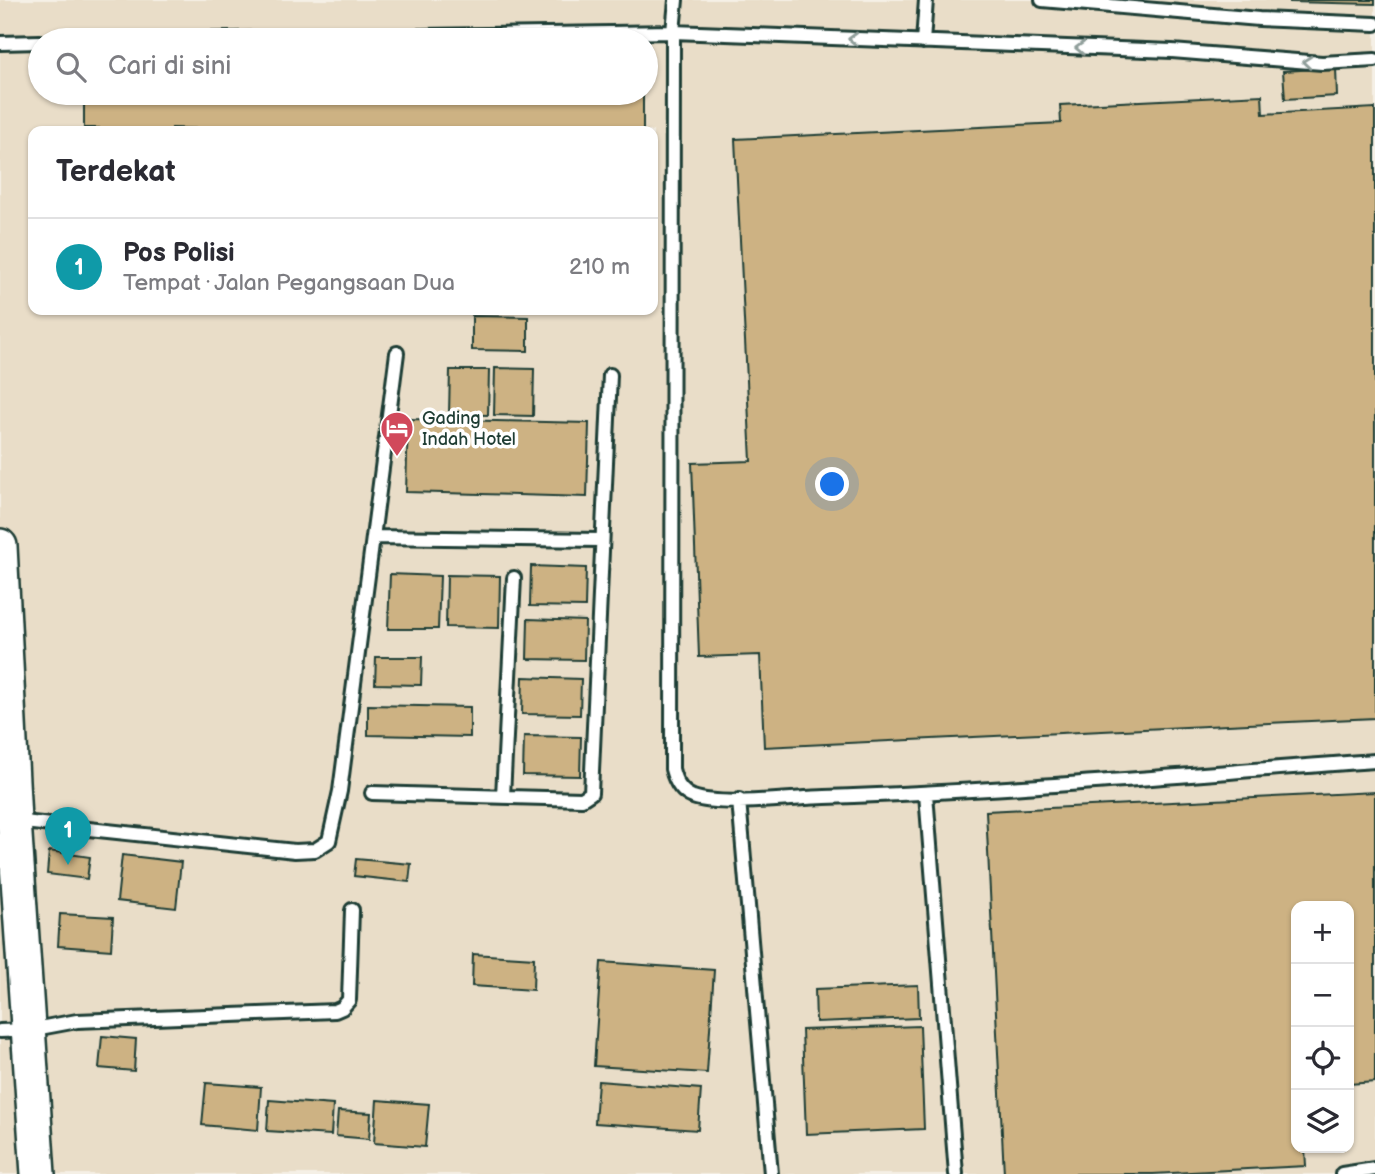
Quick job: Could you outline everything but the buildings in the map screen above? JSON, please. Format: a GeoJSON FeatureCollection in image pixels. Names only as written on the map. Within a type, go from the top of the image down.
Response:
{"type":"FeatureCollection","features":[{"type":"Feature","properties":{"kind":"main road"},"geometry":{"type":"LineString","coordinates":[[0,546],[15,1030],[38,1174]]}},
{"type":"Feature","properties":{"kind":"lane"},"geometry":{"type":"LineString","coordinates":[[676,0],[673,32],[672,769],[675,781],[693,797],[739,800],[926,794],[1375,761]]}},
{"type":"Feature","properties":{"kind":"lane"},"geometry":{"type":"LineString","coordinates":[[923,42],[926,0]]}},
{"type":"Feature","properties":{"kind":"lane"},"geometry":{"type":"LineString","coordinates":[[1042,0],[1259,19],[1375,24]]}},
{"type":"Feature","properties":{"kind":"lane"},"geometry":{"type":"LineString","coordinates":[[658,32],[1172,51],[1322,63],[1375,60]]}},
{"type":"Feature","properties":{"kind":"lane"},"geometry":{"type":"LineString","coordinates":[[0,43],[28,42]]}},
{"type":"Feature","properties":{"kind":"lane"},"geometry":{"type":"LineString","coordinates":[[7,820],[295,851],[323,847],[332,833],[340,791],[397,353]]}},
{"type":"Feature","properties":{"kind":"lane"},"geometry":{"type":"LineString","coordinates":[[372,793],[582,799],[591,793],[610,376]]}},
{"type":"Feature","properties":{"kind":"lane"},"geometry":{"type":"LineString","coordinates":[[373,537],[601,540]]}},
{"type":"Feature","properties":{"kind":"lane"},"geometry":{"type":"LineString","coordinates":[[503,796],[514,578]]}},
{"type":"Feature","properties":{"kind":"lane"},"geometry":{"type":"LineString","coordinates":[[926,794],[956,1174]]}},
{"type":"Feature","properties":{"kind":"lane"},"geometry":{"type":"LineString","coordinates":[[739,800],[771,1174]]}},
{"type":"Feature","properties":{"kind":"lane"},"geometry":{"type":"LineString","coordinates":[[15,1030],[77,1021],[327,1012],[342,1008],[349,1000],[352,910]]}},
{"type":"Feature","properties":{"kind":"lane"},"geometry":{"type":"LineString","coordinates":[[1342,1174],[1375,1169]]}},
{"type":"Feature","properties":{"kind":"shaded area"},"geometry":{"type":"Polygon","coordinates":[[[0,0],[1375,0],[1375,1174],[0,1174],[0,0]]]}},
{"type":"Feature","properties":{"kind":"place","name":"Gading Indah Hotel"},"geometry":{"type":"Point","coordinates":[397,458]}},
{"type":"Feature","properties":{"kind":"place","name":"Pos Polisi"},"geometry":{"type":"Point","coordinates":[68,865]}}]}
